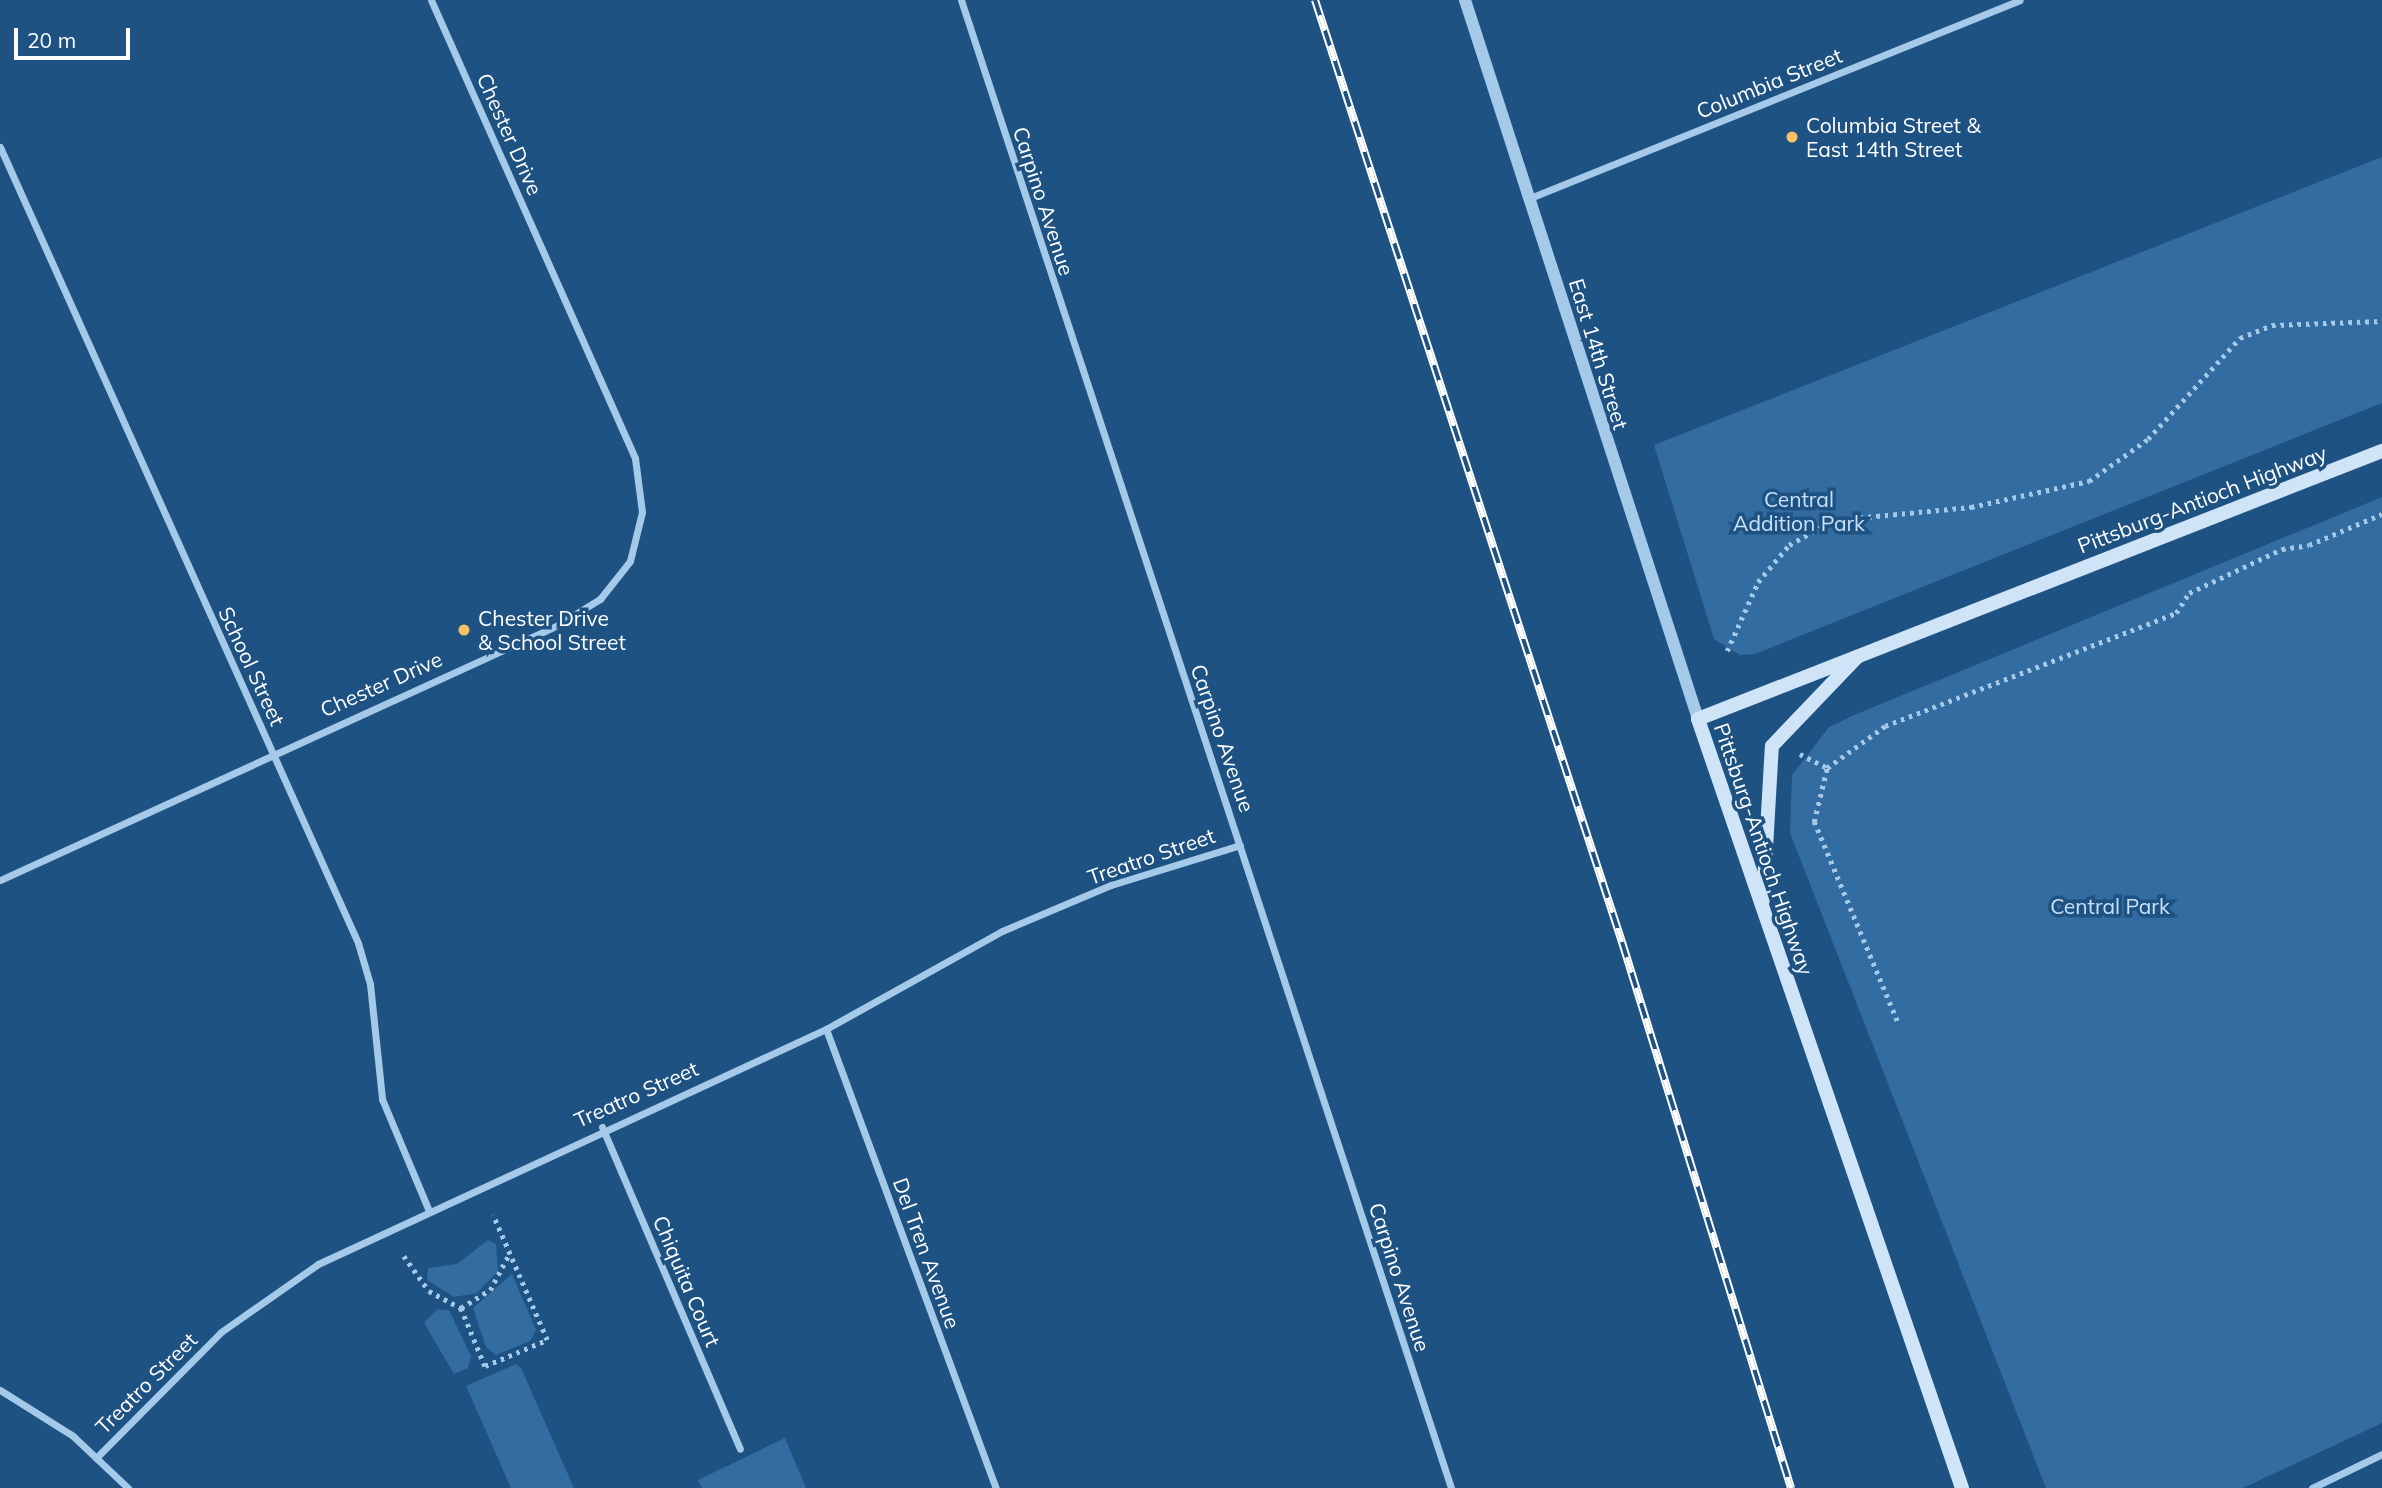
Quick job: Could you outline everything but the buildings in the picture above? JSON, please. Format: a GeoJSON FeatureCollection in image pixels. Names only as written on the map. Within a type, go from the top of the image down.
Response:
{"type":"FeatureCollection","features":[{"type":"Feature","properties":{"kind":"main road","name":"Pittsburg-Antioch Highway"},"geometry":{"type":"LineString","coordinates":[[1962,1488],[1698,719],[1860,653],[2382,451]]}},
{"type":"Feature","properties":{"kind":"main road"},"geometry":{"type":"LineString","coordinates":[[1762,908],[1772,746],[1860,653]]}},
{"type":"Feature","properties":{"kind":"street","name":"Chester Drive"},"geometry":{"type":"LineString","coordinates":[[0,880],[272,752],[556,626],[600,599],[630,561],[642,512],[635,458],[431,0]]}},
{"type":"Feature","properties":{"kind":"street","name":"Carpino Avenue"},"geometry":{"type":"LineString","coordinates":[[961,0],[1451,1488]]}},
{"type":"Feature","properties":{"kind":"street","name":"East 14th Street"},"geometry":{"type":"LineString","coordinates":[[1465,0],[1698,719]]}},
{"type":"Feature","properties":{"kind":"street","name":"Columbia Street"},"geometry":{"type":"LineString","coordinates":[[1530,198],[2020,0]]}},
{"type":"Feature","properties":{"kind":"street","name":"School Street"},"geometry":{"type":"LineString","coordinates":[[0,147],[365,964],[382,1099],[429,1211]]}},
{"type":"Feature","properties":{"kind":"street","name":"Treatro Street"},"geometry":{"type":"LineString","coordinates":[[96,1458],[221,1332],[318,1264],[602,1127],[826,1029],[1002,932],[1111,885],[1240,845]]}},
{"type":"Feature","properties":{"kind":"street","name":"Del Tren Avenue"},"geometry":{"type":"LineString","coordinates":[[826,1029],[996,1488]]}},
{"type":"Feature","properties":{"kind":"street","name":"Chiquita Court"},"geometry":{"type":"LineString","coordinates":[[602,1127],[740,1449]]}},
{"type":"Feature","properties":{"kind":"street"},"geometry":{"type":"LineString","coordinates":[[0,1390],[96,1458],[128,1488]]}},
{"type":"Feature","properties":{"kind":"street"},"geometry":{"type":"LineString","coordinates":[[2312,1488],[2382,1454]]}},
{"type":"Feature","properties":{"kind":"path"},"geometry":{"type":"LineString","coordinates":[[1727,651],[1758,582],[1789,545],[1833,520],[1970,507],[2090,481],[2168,421],[2240,338],[2272,324],[2382,321]]}},
{"type":"Feature","properties":{"kind":"path"},"geometry":{"type":"LineString","coordinates":[[1897,1021],[1814,822],[1827,768],[1885,726],[2176,613],[2189,593],[2282,549],[2309,545],[2382,514]]}},
{"type":"Feature","properties":{"kind":"path"},"geometry":{"type":"LineString","coordinates":[[1797,752],[1827,768]]}},
{"type":"Feature","properties":{"kind":"path"},"geometry":{"type":"LineString","coordinates":[[404,1256],[429,1292],[461,1308],[485,1366],[547,1340],[492,1215]]}},
{"type":"Feature","properties":{"kind":"path"},"geometry":{"type":"LineString","coordinates":[[461,1308],[490,1290],[509,1254]]}},
{"type":"Feature","properties":{"kind":"green space","name":"Central Addition Park"},"geometry":{"type":"Polygon","coordinates":[[[2382,157],[2382,403],[1755,654],[1740,655],[1714,639],[1654,445],[2382,157]]]}},
{"type":"Feature","properties":{"kind":"green space","name":"Central Park"},"geometry":{"type":"Polygon","coordinates":[[[2382,497],[2382,1423],[2243,1488],[2046,1488],[1790,833],[1792,775],[1829,727],[1852,716],[2382,497]]]}},
{"type":"Feature","properties":{"kind":"green space"},"geometry":{"type":"Polygon","coordinates":[[[488,1240],[496,1244],[498,1271],[477,1293],[454,1297],[427,1280],[428,1268],[457,1264],[488,1240]]]}},
{"type":"Feature","properties":{"kind":"green space"},"geometry":{"type":"Polygon","coordinates":[[[512,1274],[536,1330],[530,1341],[496,1355],[486,1347],[473,1308],[512,1274]]]}},
{"type":"Feature","properties":{"kind":"green space"},"geometry":{"type":"Polygon","coordinates":[[[437,1309],[449,1310],[471,1356],[468,1368],[454,1374],[424,1323],[437,1309]]]}},
{"type":"Feature","properties":{"kind":"green space"},"geometry":{"type":"Polygon","coordinates":[[[516,1364],[521,1368],[574,1488],[511,1488],[466,1386],[516,1364]]]}},
{"type":"Feature","properties":{"kind":"green space"},"geometry":{"type":"Polygon","coordinates":[[[785,1438],[806,1488],[702,1488],[698,1480],[785,1438]]]}},
{"type":"Feature","properties":{"kind":"railway"},"geometry":{"type":"LineString","coordinates":[[1315,0],[1622,942],[1791,1488]]}},
{"type":"Feature","properties":{"kind":"place","name":"Columbia Street & East 14th Street"},"geometry":{"type":"Point","coordinates":[1792,137]}},
{"type":"Feature","properties":{"kind":"place","name":"Chester Drive & School Street"},"geometry":{"type":"Point","coordinates":[464,630]}}]}
